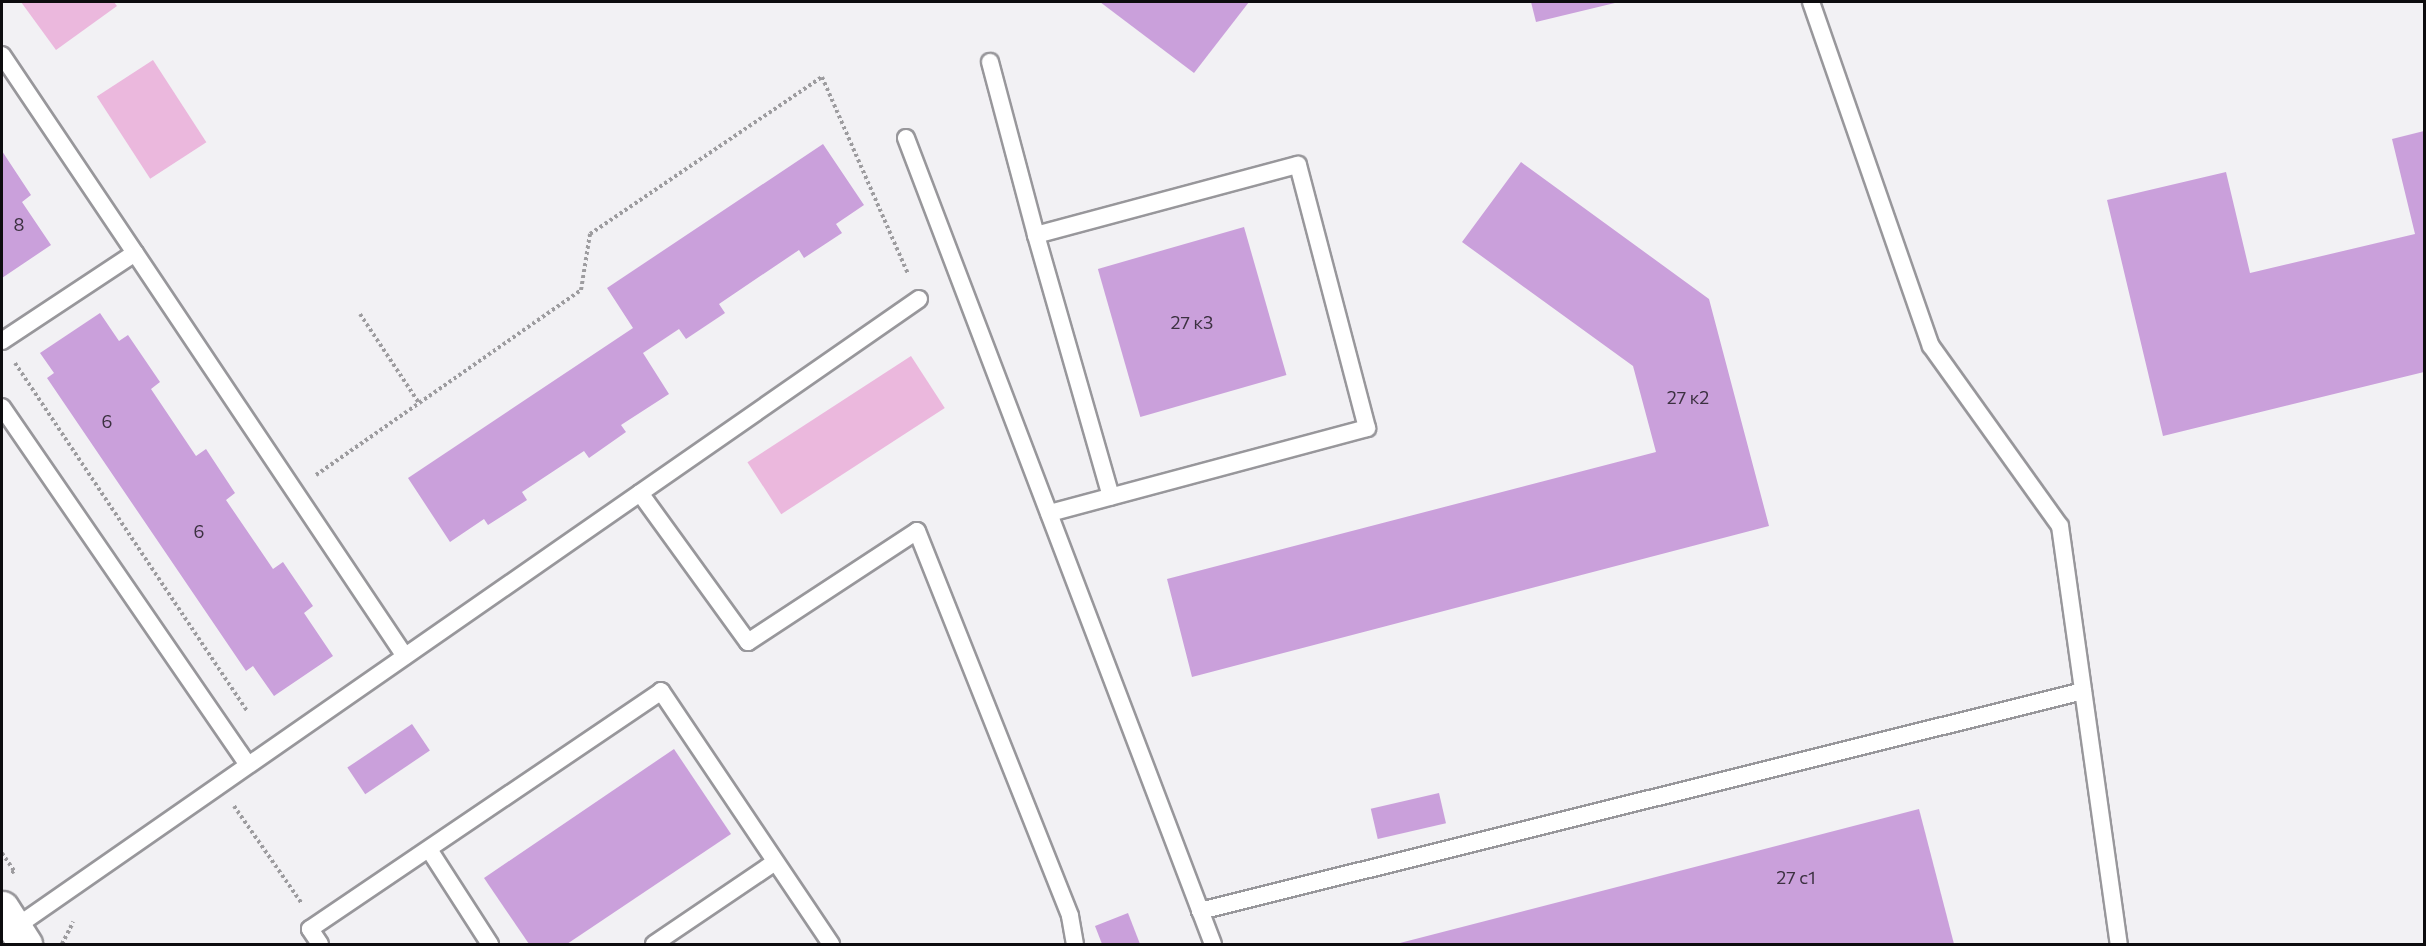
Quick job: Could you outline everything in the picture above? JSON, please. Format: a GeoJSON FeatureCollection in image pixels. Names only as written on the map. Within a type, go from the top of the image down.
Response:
{"type":"FeatureCollection","features":[{"type":"Feature","properties":{"kind":"lane"},"geometry":{"type":"LineString","coordinates":[[1811,2],[1931,346],[2060,526],[2119,945]]}},
{"type":"Feature","properties":{"kind":"lane"},"geometry":{"type":"LineString","coordinates":[[2,55],[405,656]]}},
{"type":"Feature","properties":{"kind":"lane"},"geometry":{"type":"LineString","coordinates":[[990,62],[1036,235],[1111,496]]}},
{"type":"Feature","properties":{"kind":"lane"},"geometry":{"type":"LineString","coordinates":[[906,138],[1213,945]]}},
{"type":"Feature","properties":{"kind":"lane"},"geometry":{"type":"LineString","coordinates":[[1036,235],[1298,165],[1367,428],[1048,513]]}},
{"type":"Feature","properties":{"kind":"lane"},"geometry":{"type":"LineString","coordinates":[[2,341],[135,253]]}},
{"type":"Feature","properties":{"kind":"lane"},"geometry":{"type":"LineString","coordinates":[[10,929],[919,299]]}},
{"type":"Feature","properties":{"kind":"lane"},"geometry":{"type":"LineString","coordinates":[[2,407],[248,765]]}},
{"type":"Feature","properties":{"kind":"lane"},"geometry":{"type":"LineString","coordinates":[[640,493],[748,642],[917,531],[1070,916],[1075,945]]}},
{"type":"Feature","properties":{"kind":"lane"},"geometry":{"type":"LineString","coordinates":[[320,945],[310,929],[430,851],[661,691],[831,945]]}},
{"type":"Feature","properties":{"kind":"lane"},"geometry":{"type":"LineString","coordinates":[[1200,911],[2083,691]]}},
{"type":"Feature","properties":{"kind":"lane"},"geometry":{"type":"LineString","coordinates":[[430,851],[490,945]]}},
{"type":"Feature","properties":{"kind":"lane"},"geometry":{"type":"LineString","coordinates":[[654,945],[775,862]]}},
{"type":"Feature","properties":{"kind":"path"},"geometry":{"type":"LineString","coordinates":[[294,490],[581,290],[590,234],[822,77],[919,299]]}},
{"type":"Feature","properties":{"kind":"path"},"geometry":{"type":"LineString","coordinates":[[360,314],[419,403]]}},
{"type":"Feature","properties":{"kind":"path"},"geometry":{"type":"LineString","coordinates":[[2,853],[14,871],[2,879]]}},
{"type":"Feature","properties":{"kind":"shaded area"},"geometry":{"type":"Polygon","coordinates":[[[21,2],[114,2],[117,6],[56,50],[21,2]]]}},
{"type":"Feature","properties":{"kind":"shaded area"},"geometry":{"type":"Polygon","coordinates":[[[153,60],[206,142],[150,179],[97,96],[153,60]]]}},
{"type":"Feature","properties":{"kind":"shaded area"},"geometry":{"type":"Polygon","coordinates":[[[911,356],[945,408],[781,514],[747,462],[911,356]]]}},
{"type":"Feature","properties":{"kind":"building"},"geometry":{"type":"Polygon","coordinates":[[[1100,2],[1249,2],[1194,73],[1100,2]]]}},
{"type":"Feature","properties":{"kind":"building"},"geometry":{"type":"Polygon","coordinates":[[[1531,2],[1619,2],[1536,22],[1531,2]]]}},
{"type":"Feature","properties":{"kind":"building"},"geometry":{"type":"Polygon","coordinates":[[[2424,131],[2424,372],[2163,436],[2107,200],[2226,172],[2250,273],[2415,234],[2392,139],[2424,131]]]}},
{"type":"Feature","properties":{"kind":"building"},"geometry":{"type":"Polygon","coordinates":[[[823,144],[864,205],[836,224],[842,233],[804,258],[799,250],[719,304],[725,313],[686,339],[679,329],[643,353],[669,394],[621,425],[626,432],[589,458],[584,451],[522,492],[527,500],[488,525],[484,519],[450,542],[408,478],[633,328],[607,288],[823,144]]]}},
{"type":"Feature","properties":{"kind":"building"},"geometry":{"type":"Polygon","coordinates":[[[2,151],[31,195],[22,202],[51,245],[2,278],[2,151]]]}},
{"type":"Feature","properties":{"kind":"building"},"geometry":{"type":"Polygon","coordinates":[[[1521,162],[1709,299],[1769,526],[1192,677],[1167,579],[1656,452],[1633,366],[1462,242],[1521,162]]]}},
{"type":"Feature","properties":{"kind":"building"},"geometry":{"type":"Polygon","coordinates":[[[1244,227],[1286,375],[1140,417],[1098,269],[1244,227]]]}},
{"type":"Feature","properties":{"kind":"building"},"geometry":{"type":"Polygon","coordinates":[[[100,313],[119,341],[128,335],[160,382],[151,389],[196,456],[206,449],[235,493],[226,500],[273,569],[283,562],[313,606],[304,613],[333,656],[274,696],[253,666],[246,671],[47,378],[54,373],[40,353],[100,313]]]}},
{"type":"Feature","properties":{"kind":"building"},"geometry":{"type":"Polygon","coordinates":[[[412,724],[430,751],[365,794],[347,768],[412,724]]]}},
{"type":"Feature","properties":{"kind":"building"},"geometry":{"type":"Polygon","coordinates":[[[674,749],[731,834],[567,944],[529,944],[484,878],[674,749]]]}},
{"type":"Feature","properties":{"kind":"building"},"geometry":{"type":"Polygon","coordinates":[[[1439,793],[1446,823],[1378,839],[1371,809],[1439,793]]]}},
{"type":"Feature","properties":{"kind":"building"},"geometry":{"type":"Polygon","coordinates":[[[1919,809],[1954,944],[1396,944],[1919,809]]]}},
{"type":"Feature","properties":{"kind":"building"},"geometry":{"type":"Polygon","coordinates":[[[1128,913],[1140,944],[1102,944],[1095,926],[1128,913]]]}}]}
